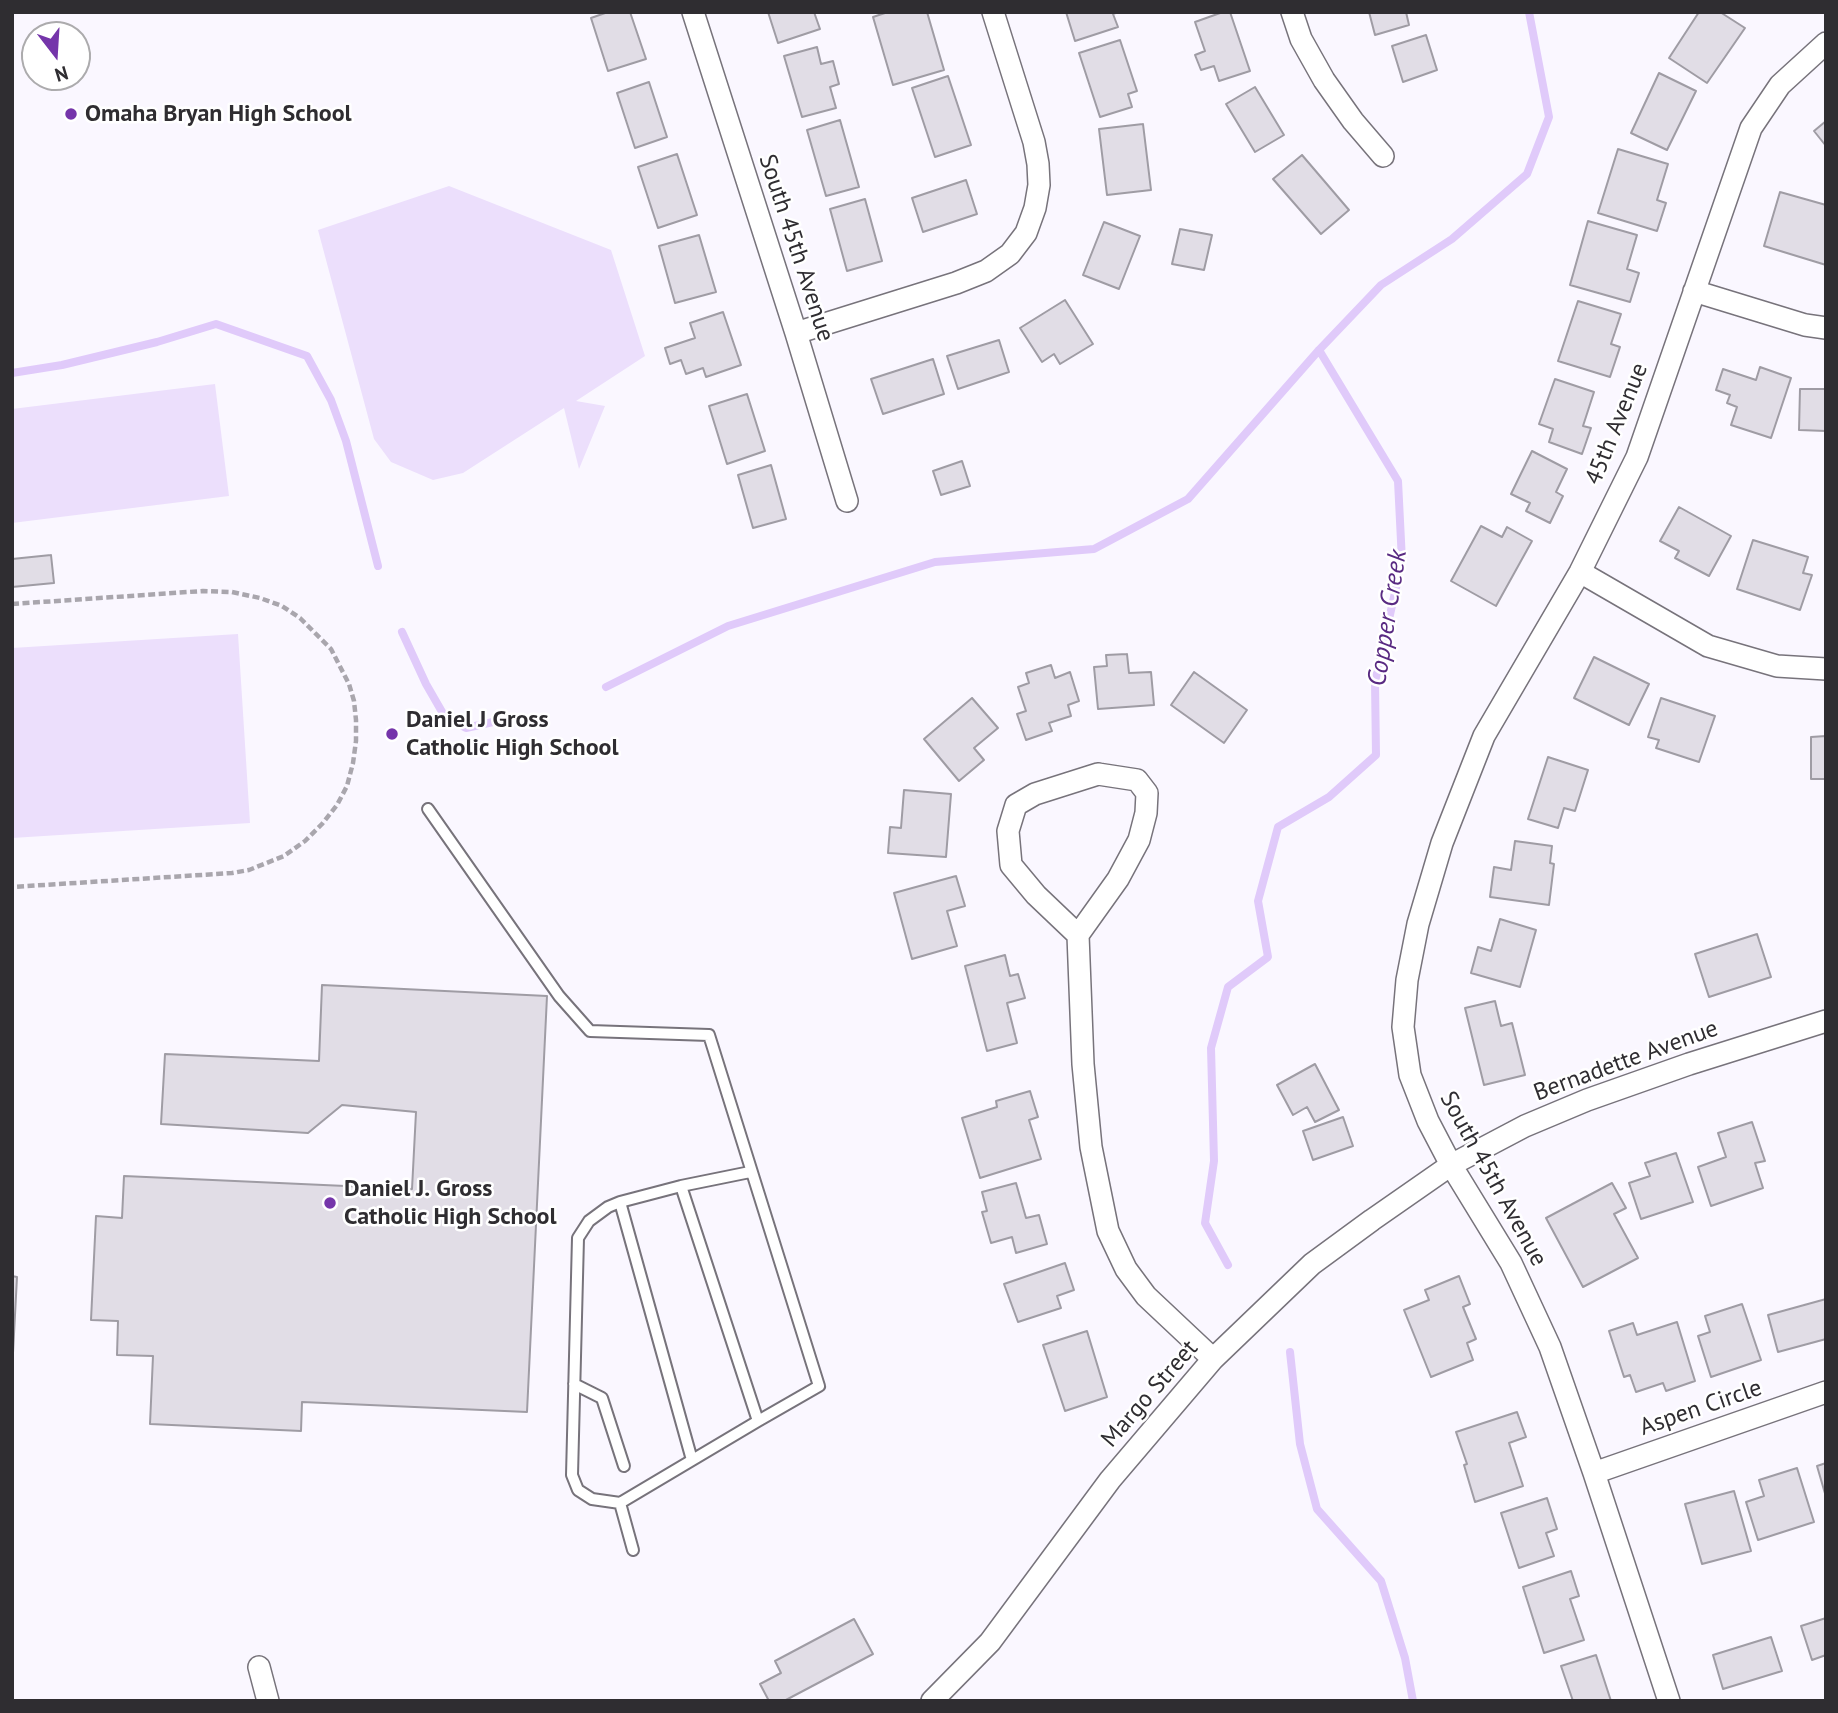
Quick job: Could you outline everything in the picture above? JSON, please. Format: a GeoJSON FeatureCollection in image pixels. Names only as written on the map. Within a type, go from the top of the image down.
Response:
{"type":"FeatureCollection","features":[{"type":"Feature","properties":{"kind":"street","name":"South 45th Avenue"},"geometry":{"type":"LineString","coordinates":[[693,12],[796,333],[846,501]]}},
{"type":"Feature","properties":{"kind":"street"},"geometry":{"type":"LineString","coordinates":[[796,333],[956,283],[986,271],[1010,254],[1027,233],[1039,185],[1038,164],[1034,142],[993,12]]}},
{"type":"Feature","properties":{"kind":"street"},"geometry":{"type":"LineString","coordinates":[[1292,12],[1301,39],[1324,80],[1353,121],[1383,156]]}},
{"type":"Feature","properties":{"kind":"street","name":"45th Avenue"},"geometry":{"type":"LineString","coordinates":[[1580,572],[1637,457],[1751,128],[1780,85],[1826,43]]}},
{"type":"Feature","properties":{"kind":"street"},"geometry":{"type":"LineString","coordinates":[[1694,291],[1805,325],[1826,328]]}},
{"type":"Feature","properties":{"kind":"street","name":"South 45th Avenue"},"geometry":{"type":"LineString","coordinates":[[1580,572],[1484,736],[1442,843],[1418,924],[1407,980],[1403,1027],[1410,1075],[1428,1121],[1451,1165],[1511,1263],[1545,1335],[1594,1473],[1669,1701]]}},
{"type":"Feature","properties":{"kind":"street"},"geometry":{"type":"LineString","coordinates":[[1580,572],[1708,646],[1777,666],[1826,669]]}},
{"type":"Feature","properties":{"kind":"street"},"geometry":{"type":"LineString","coordinates":[[1078,935],[1036,895],[1012,865],[1008,831],[1016,805],[1035,794],[1098,774],[1137,780],[1147,793],[1146,813],[1139,839],[1118,878],[1078,935],[1083,1064],[1091,1147],[1108,1231],[1126,1269],[1146,1296],[1213,1359]]}},
{"type":"Feature","properties":{"kind":"street","name":"Bernadette Avenue"},"geometry":{"type":"LineString","coordinates":[[1451,1165],[1525,1126],[1587,1100],[1689,1064],[1826,1021]]}},
{"type":"Feature","properties":{"kind":"street","name":"Margo Street"},"geometry":{"type":"LineString","coordinates":[[932,1701],[990,1642],[1110,1480],[1213,1359],[1312,1264],[1451,1165]]}},
{"type":"Feature","properties":{"kind":"street","name":"Aspen Circle"},"geometry":{"type":"LineString","coordinates":[[1594,1473],[1826,1392]]}},
{"type":"Feature","properties":{"kind":"street"},"geometry":{"type":"LineString","coordinates":[[259,1667],[268,1701]]}},
{"type":"Feature","properties":{"kind":"lane"},"geometry":{"type":"LineString","coordinates":[[428,809],[559,996],[590,1031],[709,1035],[819,1386],[620,1503],[592,1499],[578,1490],[572,1475],[578,1238],[589,1221],[620,1202],[750,1171]]}},
{"type":"Feature","properties":{"kind":"lane"},"geometry":{"type":"LineString","coordinates":[[681,1186],[758,1421]]}},
{"type":"Feature","properties":{"kind":"lane"},"geometry":{"type":"LineString","coordinates":[[620,1202],[692,1461]]}},
{"type":"Feature","properties":{"kind":"lane"},"geometry":{"type":"LineString","coordinates":[[574,1384],[602,1398],[624,1466]]}},
{"type":"Feature","properties":{"kind":"lane"},"geometry":{"type":"LineString","coordinates":[[620,1503],[633,1550]]}},
{"type":"Feature","properties":{"kind":"path"},"geometry":{"type":"LineString","coordinates":[[12,604],[202,591],[232,592],[260,598],[300,618],[331,649],[349,684],[354,701],[356,741],[353,763],[337,805],[305,841],[284,856],[249,870],[232,873],[12,887]]}},
{"type":"Feature","properties":{"kind":"shaded area"},"geometry":{"type":"Polygon","coordinates":[[[449,186],[611,250],[645,356],[576,401],[605,406],[579,469],[564,408],[463,473],[433,480],[391,462],[374,439],[318,230],[449,186]]]}},
{"type":"Feature","properties":{"kind":"shaded area"},"geometry":{"type":"Polygon","coordinates":[[[215,384],[229,496],[12,523],[12,409],[215,384]]]}},
{"type":"Feature","properties":{"kind":"shaded area"},"geometry":{"type":"Polygon","coordinates":[[[238,634],[250,823],[12,838],[12,648],[238,634]]]}},
{"type":"Feature","properties":{"kind":"building"},"geometry":{"type":"Polygon","coordinates":[[[608,12],[630,12],[646,59],[608,71],[591,18],[608,12]]]}},
{"type":"Feature","properties":{"kind":"building"},"geometry":{"type":"Polygon","coordinates":[[[768,12],[814,12],[820,29],[778,43],[768,12]]]}},
{"type":"Feature","properties":{"kind":"building"},"geometry":{"type":"Polygon","coordinates":[[[888,12],[927,12],[944,70],[893,85],[873,17],[888,12]]]}},
{"type":"Feature","properties":{"kind":"building"},"geometry":{"type":"Polygon","coordinates":[[[1066,12],[1118,12],[1113,14],[1118,27],[1075,41],[1066,12]]]}},
{"type":"Feature","properties":{"kind":"building"},"geometry":{"type":"Polygon","coordinates":[[[1230,12],[1250,71],[1219,81],[1214,66],[1201,70],[1195,55],[1205,51],[1195,22],[1230,12]]]}},
{"type":"Feature","properties":{"kind":"building"},"geometry":{"type":"Polygon","coordinates":[[[1369,12],[1406,12],[1409,25],[1375,35],[1369,12]]]}},
{"type":"Feature","properties":{"kind":"building"},"geometry":{"type":"Polygon","coordinates":[[[1699,12],[1720,12],[1745,28],[1707,83],[1669,58],[1699,12]]]}},
{"type":"Feature","properties":{"kind":"building"},"geometry":{"type":"Polygon","coordinates":[[[1426,35],[1437,70],[1403,82],[1392,46],[1426,35]]]}},
{"type":"Feature","properties":{"kind":"building"},"geometry":{"type":"Polygon","coordinates":[[[1120,40],[1137,91],[1128,94],[1132,107],[1100,117],[1079,53],[1120,40]]]}},
{"type":"Feature","properties":{"kind":"building"},"geometry":{"type":"Polygon","coordinates":[[[817,47],[821,64],[833,61],[839,84],[830,87],[836,108],[802,117],[784,56],[817,47]]]}},
{"type":"Feature","properties":{"kind":"building"},"geometry":{"type":"Polygon","coordinates":[[[1659,73],[1696,91],[1667,150],[1631,133],[1659,73]]]}},
{"type":"Feature","properties":{"kind":"building"},"geometry":{"type":"Polygon","coordinates":[[[948,76],[971,145],[935,157],[912,88],[948,76]]]}},
{"type":"Feature","properties":{"kind":"building"},"geometry":{"type":"Polygon","coordinates":[[[649,82],[667,137],[635,148],[617,93],[649,82]]]}},
{"type":"Feature","properties":{"kind":"building"},"geometry":{"type":"Polygon","coordinates":[[[1255,87],[1284,135],[1255,152],[1226,104],[1255,87]]]}},
{"type":"Feature","properties":{"kind":"building"},"geometry":{"type":"Polygon","coordinates":[[[840,120],[859,187],[826,196],[807,130],[840,120]]]}},
{"type":"Feature","properties":{"kind":"building"},"geometry":{"type":"Polygon","coordinates":[[[1826,121],[1826,146],[1814,131],[1826,121]]]}},
{"type":"Feature","properties":{"kind":"building"},"geometry":{"type":"Polygon","coordinates":[[[1143,124],[1151,190],[1107,195],[1099,129],[1143,124]]]}},
{"type":"Feature","properties":{"kind":"building"},"geometry":{"type":"Polygon","coordinates":[[[1618,149],[1668,164],[1657,200],[1666,203],[1657,231],[1598,213],[1618,149]]]}},
{"type":"Feature","properties":{"kind":"building"},"geometry":{"type":"Polygon","coordinates":[[[677,154],[697,215],[658,228],[638,167],[677,154]]]}},
{"type":"Feature","properties":{"kind":"building"},"geometry":{"type":"Polygon","coordinates":[[[1302,155],[1349,210],[1321,234],[1273,179],[1302,155]]]}},
{"type":"Feature","properties":{"kind":"building"},"geometry":{"type":"Polygon","coordinates":[[[966,180],[977,214],[923,232],[912,198],[966,180]]]}},
{"type":"Feature","properties":{"kind":"building"},"geometry":{"type":"Polygon","coordinates":[[[1780,192],[1826,205],[1826,265],[1764,246],[1780,192]]]}},
{"type":"Feature","properties":{"kind":"building"},"geometry":{"type":"Polygon","coordinates":[[[865,199],[882,261],[847,271],[830,209],[865,199]]]}},
{"type":"Feature","properties":{"kind":"building"},"geometry":{"type":"Polygon","coordinates":[[[1588,221],[1637,235],[1627,269],[1639,273],[1630,302],[1570,285],[1588,221]]]}},
{"type":"Feature","properties":{"kind":"building"},"geometry":{"type":"Polygon","coordinates":[[[1104,222],[1140,236],[1119,289],[1083,275],[1104,222]]]}},
{"type":"Feature","properties":{"kind":"building"},"geometry":{"type":"Polygon","coordinates":[[[1180,229],[1212,235],[1204,270],[1172,264],[1180,229]]]}},
{"type":"Feature","properties":{"kind":"building"},"geometry":{"type":"Polygon","coordinates":[[[699,235],[716,292],[675,303],[659,246],[699,235]]]}},
{"type":"Feature","properties":{"kind":"building"},"geometry":{"type":"Polygon","coordinates":[[[1065,300],[1093,344],[1060,364],[1054,354],[1042,362],[1020,328],[1065,300]]]}},
{"type":"Feature","properties":{"kind":"building"},"geometry":{"type":"Polygon","coordinates":[[[1578,301],[1621,314],[1611,344],[1620,347],[1610,377],[1558,361],[1578,301]]]}},
{"type":"Feature","properties":{"kind":"building"},"geometry":{"type":"Polygon","coordinates":[[[723,312],[741,365],[706,377],[703,368],[686,374],[681,360],[670,364],[665,348],[695,338],[690,323],[723,312]]]}},
{"type":"Feature","properties":{"kind":"building"},"geometry":{"type":"Polygon","coordinates":[[[999,340],[1009,372],[958,389],[947,356],[999,340]]]}},
{"type":"Feature","properties":{"kind":"building"},"geometry":{"type":"Polygon","coordinates":[[[933,359],[944,394],[883,414],[871,379],[933,359]]]}},
{"type":"Feature","properties":{"kind":"building"},"geometry":{"type":"Polygon","coordinates":[[[1760,367],[1791,378],[1771,438],[1731,425],[1737,407],[1727,403],[1730,395],[1716,390],[1723,369],[1756,380],[1760,367]]]}},
{"type":"Feature","properties":{"kind":"building"},"geometry":{"type":"Polygon","coordinates":[[[1555,379],[1594,392],[1583,426],[1591,428],[1582,454],[1549,442],[1553,429],[1539,424],[1555,379]]]}},
{"type":"Feature","properties":{"kind":"building"},"geometry":{"type":"Polygon","coordinates":[[[1800,389],[1826,389],[1826,431],[1799,430],[1800,389]]]}},
{"type":"Feature","properties":{"kind":"building"},"geometry":{"type":"Polygon","coordinates":[[[747,394],[765,451],[727,464],[709,406],[747,394]]]}},
{"type":"Feature","properties":{"kind":"building"},"geometry":{"type":"Polygon","coordinates":[[[1532,451],[1567,469],[1556,492],[1563,496],[1550,523],[1526,511],[1530,503],[1511,494],[1532,451]]]}},
{"type":"Feature","properties":{"kind":"building"},"geometry":{"type":"Polygon","coordinates":[[[962,461],[970,486],[941,495],[933,471],[962,461]]]}},
{"type":"Feature","properties":{"kind":"building"},"geometry":{"type":"Polygon","coordinates":[[[771,465],[786,519],[753,528],[738,475],[771,465]]]}},
{"type":"Feature","properties":{"kind":"building"},"geometry":{"type":"Polygon","coordinates":[[[1679,507],[1731,536],[1709,576],[1675,558],[1679,551],[1660,541],[1679,507]]]}},
{"type":"Feature","properties":{"kind":"building"},"geometry":{"type":"Polygon","coordinates":[[[1481,526],[1502,537],[1507,527],[1532,541],[1496,606],[1451,581],[1481,526]]]}},
{"type":"Feature","properties":{"kind":"building"},"geometry":{"type":"Polygon","coordinates":[[[1753,540],[1808,557],[1803,573],[1812,575],[1800,610],[1737,589],[1753,540]]]}},
{"type":"Feature","properties":{"kind":"building"},"geometry":{"type":"Polygon","coordinates":[[[51,555],[54,583],[12,587],[12,559],[51,555]]]}},
{"type":"Feature","properties":{"kind":"building"},"geometry":{"type":"Polygon","coordinates":[[[1127,654],[1129,673],[1151,672],[1154,705],[1098,709],[1094,667],[1107,666],[1106,655],[1127,654]]]}},
{"type":"Feature","properties":{"kind":"building"},"geometry":{"type":"Polygon","coordinates":[[[1594,657],[1649,684],[1629,725],[1574,698],[1594,657]]]}},
{"type":"Feature","properties":{"kind":"building"},"geometry":{"type":"Polygon","coordinates":[[[1051,665],[1055,678],[1070,672],[1079,701],[1068,705],[1071,716],[1049,723],[1052,731],[1026,740],[1017,714],[1026,711],[1018,687],[1029,683],[1026,673],[1051,665]]]}},
{"type":"Feature","properties":{"kind":"building"},"geometry":{"type":"Polygon","coordinates":[[[1194,672],[1247,710],[1224,743],[1171,705],[1194,672]]]}},
{"type":"Feature","properties":{"kind":"building"},"geometry":{"type":"Polygon","coordinates":[[[972,698],[998,728],[974,748],[984,760],[959,781],[924,739],[972,698]]]}},
{"type":"Feature","properties":{"kind":"building"},"geometry":{"type":"Polygon","coordinates":[[[1661,698],[1715,716],[1699,762],[1656,748],[1659,740],[1648,737],[1661,698]]]}},
{"type":"Feature","properties":{"kind":"building"},"geometry":{"type":"Polygon","coordinates":[[[1826,736],[1826,779],[1811,779],[1811,737],[1826,736]]]}},
{"type":"Feature","properties":{"kind":"building"},"geometry":{"type":"Polygon","coordinates":[[[1548,757],[1588,770],[1575,811],[1564,808],[1558,828],[1528,819],[1548,757]]]}},
{"type":"Feature","properties":{"kind":"building"},"geometry":{"type":"Polygon","coordinates":[[[904,790],[951,794],[946,857],[888,853],[890,827],[901,828],[904,790]]]}},
{"type":"Feature","properties":{"kind":"building"},"geometry":{"type":"Polygon","coordinates":[[[1515,841],[1552,846],[1550,863],[1554,864],[1549,905],[1490,897],[1494,867],[1511,870],[1515,841]]]}},
{"type":"Feature","properties":{"kind":"building"},"geometry":{"type":"Polygon","coordinates":[[[956,876],[965,906],[947,911],[957,946],[912,959],[894,893],[956,876]]]}},
{"type":"Feature","properties":{"kind":"building"},"geometry":{"type":"Polygon","coordinates":[[[1500,919],[1536,930],[1520,987],[1471,973],[1478,947],[1491,951],[1500,919]]]}},
{"type":"Feature","properties":{"kind":"building"},"geometry":{"type":"Polygon","coordinates":[[[1757,934],[1771,977],[1709,997],[1695,954],[1757,934]]]}},
{"type":"Feature","properties":{"kind":"building"},"geometry":{"type":"Polygon","coordinates":[[[1005,955],[1010,976],[1018,974],[1025,998],[1007,1003],[1017,1043],[987,1051],[965,966],[1005,955]]]}},
{"type":"Feature","properties":{"kind":"building","name":"Daniel J. Gross Catholic High School"},"geometry":{"type":"Polygon","coordinates":[[[322,985],[547,996],[527,1412],[302,1402],[301,1431],[150,1424],[153,1356],[117,1355],[118,1321],[91,1320],[96,1216],[122,1218],[124,1176],[412,1189],[416,1112],[342,1105],[308,1133],[161,1124],[165,1054],[319,1061],[322,985]]]}},
{"type":"Feature","properties":{"kind":"building"},"geometry":{"type":"Polygon","coordinates":[[[1495,1001],[1501,1026],[1512,1023],[1525,1075],[1484,1085],[1465,1008],[1495,1001]]]}},
{"type":"Feature","properties":{"kind":"building"},"geometry":{"type":"Polygon","coordinates":[[[1315,1064],[1339,1110],[1315,1122],[1307,1107],[1293,1115],[1277,1085],[1315,1064]]]}},
{"type":"Feature","properties":{"kind":"building"},"geometry":{"type":"Polygon","coordinates":[[[1030,1091],[1038,1117],[1029,1120],[1041,1159],[980,1178],[962,1118],[997,1107],[996,1101],[1030,1091]]]}},
{"type":"Feature","properties":{"kind":"building"},"geometry":{"type":"Polygon","coordinates":[[[1343,1117],[1353,1146],[1313,1160],[1303,1131],[1343,1117]]]}},
{"type":"Feature","properties":{"kind":"building"},"geometry":{"type":"Polygon","coordinates":[[[1752,1122],[1765,1161],[1755,1163],[1763,1188],[1711,1206],[1698,1167],[1726,1157],[1718,1133],[1752,1122]]]}},
{"type":"Feature","properties":{"kind":"building"},"geometry":{"type":"Polygon","coordinates":[[[1676,1153],[1693,1202],[1641,1219],[1629,1183],[1650,1176],[1645,1163],[1676,1153]]]}},
{"type":"Feature","properties":{"kind":"building"},"geometry":{"type":"Polygon","coordinates":[[[1016,1183],[1026,1218],[1039,1215],[1047,1244],[1016,1253],[1012,1237],[991,1243],[982,1212],[987,1211],[982,1192],[1016,1183]]]}},
{"type":"Feature","properties":{"kind":"building"},"geometry":{"type":"Polygon","coordinates":[[[1612,1183],[1626,1208],[1614,1214],[1638,1258],[1583,1287],[1546,1218],[1612,1183]]]}},
{"type":"Feature","properties":{"kind":"building"},"geometry":{"type":"Polygon","coordinates":[[[1065,1263],[1074,1290],[1057,1296],[1061,1308],[1018,1322],[1004,1284],[1065,1263]]]}},
{"type":"Feature","properties":{"kind":"building"},"geometry":{"type":"Polygon","coordinates":[[[12,1276],[17,1277],[13,1353],[12,1353],[12,1276]]]}},
{"type":"Feature","properties":{"kind":"building"},"geometry":{"type":"Polygon","coordinates":[[[1459,1276],[1470,1304],[1463,1307],[1476,1339],[1467,1343],[1473,1360],[1431,1377],[1404,1310],[1429,1300],[1425,1290],[1459,1276]]]}},
{"type":"Feature","properties":{"kind":"building"},"geometry":{"type":"Polygon","coordinates":[[[1826,1299],[1826,1339],[1778,1352],[1768,1315],[1826,1299]]]}},
{"type":"Feature","properties":{"kind":"building"},"geometry":{"type":"Polygon","coordinates":[[[1742,1304],[1761,1360],[1711,1377],[1698,1336],[1710,1332],[1705,1316],[1742,1304]]]}},
{"type":"Feature","properties":{"kind":"building"},"geometry":{"type":"Polygon","coordinates":[[[1677,1322],[1695,1381],[1666,1391],[1663,1383],[1636,1392],[1630,1375],[1624,1377],[1609,1331],[1633,1323],[1637,1335],[1677,1322]]]}},
{"type":"Feature","properties":{"kind":"building"},"geometry":{"type":"Polygon","coordinates":[[[1087,1331],[1107,1397],[1065,1411],[1043,1345],[1087,1331]]]}},
{"type":"Feature","properties":{"kind":"building"},"geometry":{"type":"Polygon","coordinates":[[[1517,1412],[1526,1437],[1509,1443],[1523,1486],[1475,1502],[1464,1465],[1467,1464],[1456,1432],[1517,1412]]]}},
{"type":"Feature","properties":{"kind":"building"},"geometry":{"type":"Polygon","coordinates":[[[1826,1463],[1826,1497],[1817,1466],[1826,1463]]]}},
{"type":"Feature","properties":{"kind":"building"},"geometry":{"type":"Polygon","coordinates":[[[1797,1468],[1814,1522],[1758,1540],[1746,1502],[1764,1496],[1759,1480],[1797,1468]]]}},
{"type":"Feature","properties":{"kind":"building"},"geometry":{"type":"Polygon","coordinates":[[[1734,1491],[1751,1551],[1702,1564],[1685,1504],[1734,1491]]]}},
{"type":"Feature","properties":{"kind":"building"},"geometry":{"type":"Polygon","coordinates":[[[1547,1498],[1557,1529],[1546,1533],[1554,1556],[1519,1568],[1501,1513],[1547,1498]]]}},
{"type":"Feature","properties":{"kind":"building"},"geometry":{"type":"Polygon","coordinates":[[[1571,1571],[1579,1596],[1570,1599],[1584,1640],[1544,1653],[1523,1587],[1571,1571]]]}},
{"type":"Feature","properties":{"kind":"building"},"geometry":{"type":"Polygon","coordinates":[[[1826,1618],[1826,1655],[1812,1660],[1801,1626],[1826,1618]]]}},
{"type":"Feature","properties":{"kind":"building"},"geometry":{"type":"Polygon","coordinates":[[[854,1619],[873,1654],[784,1701],[769,1701],[760,1684],[781,1673],[775,1661],[854,1619]]]}},
{"type":"Feature","properties":{"kind":"building"},"geometry":{"type":"Polygon","coordinates":[[[1771,1637],[1782,1671],[1723,1689],[1713,1655],[1771,1637]]]}},
{"type":"Feature","properties":{"kind":"building"},"geometry":{"type":"Polygon","coordinates":[[[1596,1655],[1611,1701],[1573,1701],[1561,1666],[1596,1655]]]}},
{"type":"Feature","properties":{"kind":"waterway"},"geometry":{"type":"LineString","coordinates":[[606,687],[728,626],[935,562],[1094,549],[1188,499],[1319,350],[1381,285],[1452,239],[1527,174],[1549,117],[1529,12]]}},
{"type":"Feature","properties":{"kind":"waterway"},"geometry":{"type":"LineString","coordinates":[[12,373],[62,365],[157,342],[216,324],[307,356],[331,400],[346,441],[378,566]]}},
{"type":"Feature","properties":{"kind":"waterway","name":"Copper Creek"},"geometry":{"type":"LineString","coordinates":[[1228,1265],[1205,1223],[1214,1161],[1211,1048],[1228,987],[1268,957],[1258,901],[1278,827],[1329,797],[1376,755],[1375,682],[1402,561],[1398,481],[1319,350]]}},
{"type":"Feature","properties":{"kind":"waterway"},"geometry":{"type":"LineString","coordinates":[[402,632],[445,717],[466,728],[493,722]]}},
{"type":"Feature","properties":{"kind":"waterway","name":"Copper Creek"},"geometry":{"type":"LineString","coordinates":[[1290,1352],[1300,1444],[1317,1509],[1381,1581],[1405,1658],[1413,1701]]}},
{"type":"Feature","properties":{"kind":"place","name":"Omaha Bryan High School"},"geometry":{"type":"Point","coordinates":[71,114]}},
{"type":"Feature","properties":{"kind":"place","name":"Daniel J Gross Catholic High School"},"geometry":{"type":"Point","coordinates":[392,734]}},
{"type":"Feature","properties":{"kind":"place","name":"Daniel J. Gross Catholic High School"},"geometry":{"type":"Point","coordinates":[330,1203]}}]}
